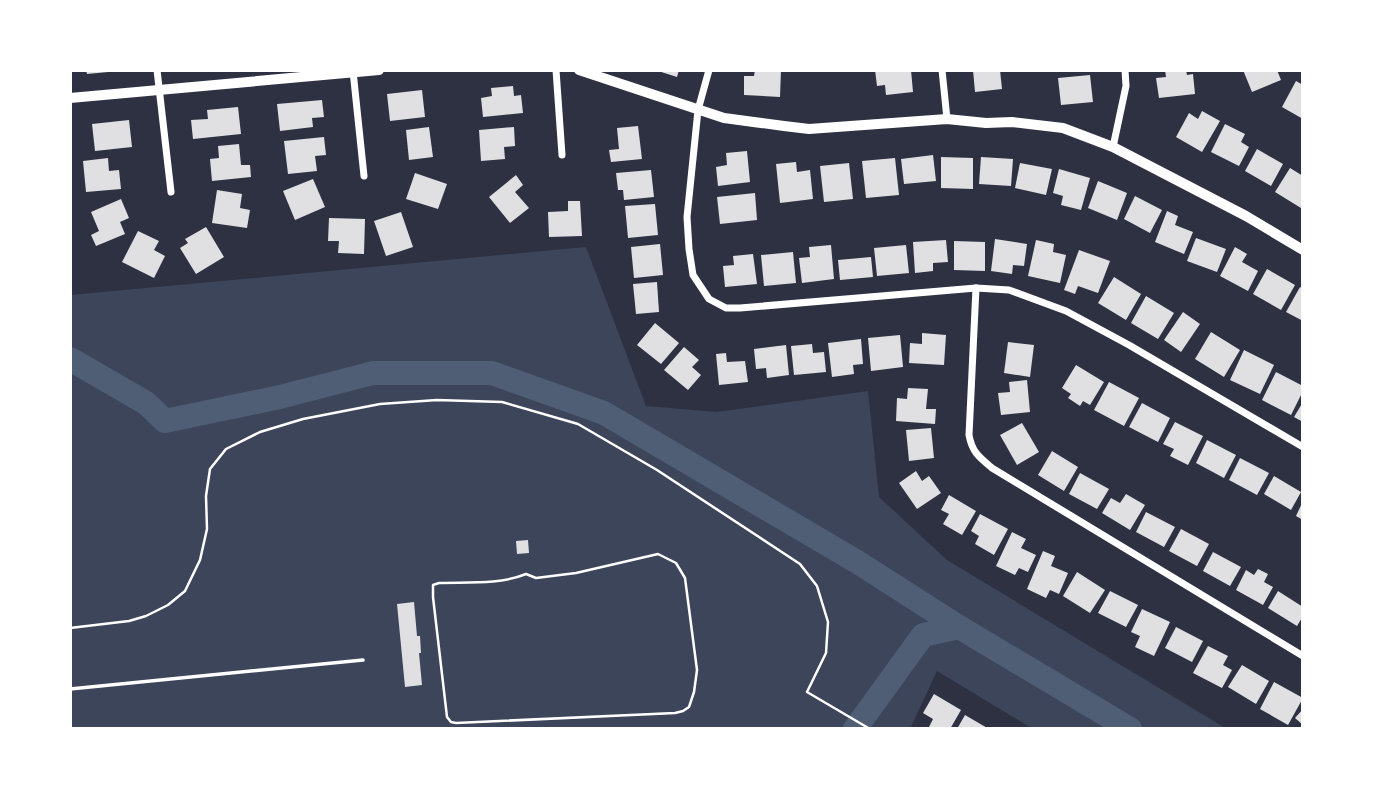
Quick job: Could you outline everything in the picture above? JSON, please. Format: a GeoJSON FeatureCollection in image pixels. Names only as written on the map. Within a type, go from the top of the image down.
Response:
{"type":"FeatureCollection","features":[{"type":"Feature","properties":{"kind":"street"},"geometry":{"type":"LineString","coordinates":[[157,70],[171,192]]}},
{"type":"Feature","properties":{"kind":"street"},"geometry":{"type":"LineString","coordinates":[[70,99],[379,70]]}},
{"type":"Feature","properties":{"kind":"street"},"geometry":{"type":"LineString","coordinates":[[556,70],[562,155]]}},
{"type":"Feature","properties":{"kind":"street"},"geometry":{"type":"LineString","coordinates":[[579,70],[724,118],[809,129],[947,119],[1063,128],[1113,147],[1246,216],[1303,250]]}},
{"type":"Feature","properties":{"kind":"street"},"geometry":{"type":"LineString","coordinates":[[709,70],[698,110],[687,217],[693,275],[709,299],[726,308],[976,288],[1009,290],[1066,311],[1303,447]]}},
{"type":"Feature","properties":{"kind":"street"},"geometry":{"type":"LineString","coordinates":[[942,70],[947,119]]}},
{"type":"Feature","properties":{"kind":"street"},"geometry":{"type":"LineString","coordinates":[[1113,147],[1126,86],[1125,70]]}},
{"type":"Feature","properties":{"kind":"street"},"geometry":{"type":"LineString","coordinates":[[353,71],[364,176]]}},
{"type":"Feature","properties":{"kind":"street"},"geometry":{"type":"LineString","coordinates":[[976,288],[968,435],[971,448],[979,458],[1303,656]]}},
{"type":"Feature","properties":{"kind":"lane"},"geometry":{"type":"LineString","coordinates":[[70,689],[363,660]]}},
{"type":"Feature","properties":{"kind":"path"},"geometry":{"type":"LineString","coordinates":[[70,628],[129,621],[146,616],[168,605],[185,591],[200,560],[207,530],[206,495],[210,469],[226,449],[271,428],[380,404],[437,400],[502,402],[578,424],[668,477],[800,564],[817,586],[828,622],[825,653],[807,692],[870,729]]}},
{"type":"Feature","properties":{"kind":"path"},"geometry":{"type":"LineString","coordinates":[[658,554],[676,563],[685,578],[697,670],[689,706],[674,713],[451,722],[447,717],[433,585],[512,580],[526,574],[536,578],[576,573],[658,554]]}},
{"type":"Feature","properties":{"kind":"shaded area"},"geometry":{"type":"Polygon","coordinates":[[[586,247],[646,406],[717,412],[868,391],[879,497],[947,560],[1227,729],[1033,729],[937,671],[910,729],[70,729],[70,295],[586,247]]]}},
{"type":"Feature","properties":{"kind":"building"},"geometry":{"type":"Polygon","coordinates":[[[86,70],[108,70],[108,72],[87,74],[86,70]]]}},
{"type":"Feature","properties":{"kind":"building"},"geometry":{"type":"Polygon","coordinates":[[[655,70],[679,70],[677,77],[655,70]]]}},
{"type":"Feature","properties":{"kind":"building"},"geometry":{"type":"Polygon","coordinates":[[[755,70],[781,70],[780,97],[744,95],[744,76],[754,76],[755,70]]]}},
{"type":"Feature","properties":{"kind":"building"},"geometry":{"type":"Polygon","coordinates":[[[875,70],[911,70],[913,92],[886,95],[885,85],[877,86],[875,70]]]}},
{"type":"Feature","properties":{"kind":"building"},"geometry":{"type":"Polygon","coordinates":[[[973,70],[1000,70],[1002,89],[975,92],[973,70]]]}},
{"type":"Feature","properties":{"kind":"building"},"geometry":{"type":"Polygon","coordinates":[[[1165,70],[1186,70],[1187,75],[1193,74],[1195,94],[1159,98],[1156,78],[1166,77],[1165,70]]]}},
{"type":"Feature","properties":{"kind":"building"},"geometry":{"type":"Polygon","coordinates":[[[1243,70],[1277,70],[1281,80],[1252,92],[1243,70]]]}},
{"type":"Feature","properties":{"kind":"building"},"geometry":{"type":"Polygon","coordinates":[[[1090,75],[1093,102],[1061,105],[1058,78],[1090,75]]]}},
{"type":"Feature","properties":{"kind":"building"},"geometry":{"type":"Polygon","coordinates":[[[1296,81],[1303,85],[1303,119],[1282,107],[1296,81]]]}},
{"type":"Feature","properties":{"kind":"building"},"geometry":{"type":"Polygon","coordinates":[[[513,86],[514,96],[521,95],[523,113],[483,117],[481,98],[492,96],[491,88],[513,86]]]}},
{"type":"Feature","properties":{"kind":"building"},"geometry":{"type":"Polygon","coordinates":[[[422,90],[425,117],[390,121],[387,94],[422,90]]]}},
{"type":"Feature","properties":{"kind":"building"},"geometry":{"type":"Polygon","coordinates":[[[322,100],[324,117],[312,118],[313,127],[280,131],[277,104],[322,100]]]}},
{"type":"Feature","properties":{"kind":"building"},"geometry":{"type":"Polygon","coordinates":[[[238,107],[241,134],[193,139],[191,120],[208,119],[207,110],[238,107]]]}},
{"type":"Feature","properties":{"kind":"building"},"geometry":{"type":"Polygon","coordinates":[[[1202,111],[1220,121],[1202,152],[1176,137],[1189,113],[1198,119],[1202,111]]]}},
{"type":"Feature","properties":{"kind":"building"},"geometry":{"type":"Polygon","coordinates":[[[129,120],[132,147],[95,151],[92,124],[129,120]]]}},
{"type":"Feature","properties":{"kind":"building"},"geometry":{"type":"Polygon","coordinates":[[[1225,124],[1245,134],[1241,142],[1249,147],[1239,166],[1211,152],[1225,124]]]}},
{"type":"Feature","properties":{"kind":"building"},"geometry":{"type":"Polygon","coordinates":[[[638,126],[642,159],[611,162],[609,150],[619,149],[617,128],[638,126]]]}},
{"type":"Feature","properties":{"kind":"building"},"geometry":{"type":"Polygon","coordinates":[[[429,127],[433,157],[409,160],[406,130],[429,127]]]}},
{"type":"Feature","properties":{"kind":"building"},"geometry":{"type":"Polygon","coordinates":[[[514,127],[515,146],[504,147],[505,159],[481,161],[479,130],[514,127]]]}},
{"type":"Feature","properties":{"kind":"building"},"geometry":{"type":"Polygon","coordinates":[[[324,137],[326,155],[315,156],[317,171],[288,174],[284,141],[324,137]]]}},
{"type":"Feature","properties":{"kind":"building"},"geometry":{"type":"Polygon","coordinates":[[[239,144],[241,165],[250,165],[251,177],[212,181],[210,159],[219,158],[218,146],[239,144]]]}},
{"type":"Feature","properties":{"kind":"building"},"geometry":{"type":"Polygon","coordinates":[[[1257,149],[1283,164],[1271,186],[1245,171],[1257,149]]]}},
{"type":"Feature","properties":{"kind":"building"},"geometry":{"type":"Polygon","coordinates":[[[747,151],[750,182],[718,186],[716,167],[727,165],[726,153],[747,151]]]}},
{"type":"Feature","properties":{"kind":"building"},"geometry":{"type":"Polygon","coordinates":[[[933,155],[936,181],[904,184],[901,159],[933,155]]]}},
{"type":"Feature","properties":{"kind":"building"},"geometry":{"type":"Polygon","coordinates":[[[941,157],[973,158],[973,189],[941,188],[941,157]]]}},
{"type":"Feature","properties":{"kind":"building"},"geometry":{"type":"Polygon","coordinates":[[[981,157],[1013,159],[1011,186],[979,184],[981,157]]]}},
{"type":"Feature","properties":{"kind":"building"},"geometry":{"type":"Polygon","coordinates":[[[108,158],[109,171],[119,170],[121,189],[86,192],[83,161],[108,158]]]}},
{"type":"Feature","properties":{"kind":"building"},"geometry":{"type":"Polygon","coordinates":[[[895,158],[899,195],[866,198],[862,161],[895,158]]]}},
{"type":"Feature","properties":{"kind":"building"},"geometry":{"type":"Polygon","coordinates":[[[796,162],[797,172],[810,170],[813,199],[780,203],[776,164],[796,162]]]}},
{"type":"Feature","properties":{"kind":"building"},"geometry":{"type":"Polygon","coordinates":[[[849,163],[853,199],[824,202],[820,166],[849,163]]]}},
{"type":"Feature","properties":{"kind":"building"},"geometry":{"type":"Polygon","coordinates":[[[1020,163],[1052,169],[1046,195],[1015,188],[1020,163]]]}},
{"type":"Feature","properties":{"kind":"building"},"geometry":{"type":"Polygon","coordinates":[[[1290,168],[1303,176],[1301,208],[1275,192],[1290,168]]]}},
{"type":"Feature","properties":{"kind":"building"},"geometry":{"type":"Polygon","coordinates":[[[1059,169],[1090,178],[1081,210],[1061,205],[1063,196],[1053,193],[1059,169]]]}},
{"type":"Feature","properties":{"kind":"building"},"geometry":{"type":"Polygon","coordinates":[[[651,170],[654,197],[624,200],[623,190],[618,190],[616,173],[651,170]]]}},
{"type":"Feature","properties":{"kind":"building"},"geometry":{"type":"Polygon","coordinates":[[[415,173],[447,184],[438,209],[406,199],[415,173]]]}},
{"type":"Feature","properties":{"kind":"building"},"geometry":{"type":"Polygon","coordinates":[[[516,175],[523,185],[515,192],[529,208],[510,223],[489,197],[516,175]]]}},
{"type":"Feature","properties":{"kind":"building"},"geometry":{"type":"Polygon","coordinates":[[[313,179],[325,207],[295,220],[283,191],[313,179]]]}},
{"type":"Feature","properties":{"kind":"building"},"geometry":{"type":"Polygon","coordinates":[[[1098,181],[1127,193],[1117,220],[1088,208],[1098,181]]]}},
{"type":"Feature","properties":{"kind":"building"},"geometry":{"type":"Polygon","coordinates":[[[217,190],[242,194],[240,208],[250,210],[247,228],[212,223],[217,190]]]}},
{"type":"Feature","properties":{"kind":"building"},"geometry":{"type":"Polygon","coordinates":[[[755,193],[757,220],[720,224],[717,197],[755,193]]]}},
{"type":"Feature","properties":{"kind":"building"},"geometry":{"type":"Polygon","coordinates":[[[1135,196],[1162,210],[1150,233],[1124,219],[1135,196]]]}},
{"type":"Feature","properties":{"kind":"building"},"geometry":{"type":"Polygon","coordinates":[[[121,199],[129,218],[120,222],[125,234],[96,246],[91,235],[99,231],[91,212],[121,199]]]}},
{"type":"Feature","properties":{"kind":"building"},"geometry":{"type":"Polygon","coordinates":[[[568,201],[580,201],[582,236],[549,237],[548,212],[568,211],[568,201]]]}},
{"type":"Feature","properties":{"kind":"building"},"geometry":{"type":"Polygon","coordinates":[[[655,204],[658,235],[628,238],[625,206],[655,204]]]}},
{"type":"Feature","properties":{"kind":"building"},"geometry":{"type":"Polygon","coordinates":[[[1167,211],[1178,216],[1175,225],[1193,232],[1184,254],[1155,242],[1167,211]]]}},
{"type":"Feature","properties":{"kind":"building"},"geometry":{"type":"Polygon","coordinates":[[[401,212],[413,247],[386,256],[374,221],[401,212]]]}},
{"type":"Feature","properties":{"kind":"building"},"geometry":{"type":"Polygon","coordinates":[[[329,218],[365,219],[364,254],[338,253],[339,241],[328,241],[329,218]]]}},
{"type":"Feature","properties":{"kind":"building"},"geometry":{"type":"Polygon","coordinates":[[[206,227],[224,257],[196,274],[180,248],[188,243],[185,239],[206,227]]]}},
{"type":"Feature","properties":{"kind":"building"},"geometry":{"type":"Polygon","coordinates":[[[138,231],[159,241],[154,250],[165,256],[154,278],[122,262],[138,231]]]}},
{"type":"Feature","properties":{"kind":"building"},"geometry":{"type":"Polygon","coordinates":[[[1196,238],[1226,249],[1217,272],[1187,261],[1196,238]]]}},
{"type":"Feature","properties":{"kind":"building"},"geometry":{"type":"Polygon","coordinates":[[[995,239],[1027,244],[1024,266],[1013,265],[1012,274],[991,271],[995,239]]]}},
{"type":"Feature","properties":{"kind":"building"},"geometry":{"type":"Polygon","coordinates":[[[946,240],[948,262],[933,263],[933,271],[915,273],[913,242],[946,240]]]}},
{"type":"Feature","properties":{"kind":"building"},"geometry":{"type":"Polygon","coordinates":[[[1036,240],[1054,244],[1053,252],[1066,255],[1060,283],[1028,276],[1036,240]]]}},
{"type":"Feature","properties":{"kind":"building"},"geometry":{"type":"Polygon","coordinates":[[[954,241],[985,242],[985,271],[954,270],[954,241]]]}},
{"type":"Feature","properties":{"kind":"building"},"geometry":{"type":"Polygon","coordinates":[[[660,244],[663,275],[634,278],[631,247],[660,244]]]}},
{"type":"Feature","properties":{"kind":"building"},"geometry":{"type":"Polygon","coordinates":[[[831,245],[834,279],[802,283],[799,258],[810,257],[809,247],[831,245]]]}},
{"type":"Feature","properties":{"kind":"building"},"geometry":{"type":"Polygon","coordinates":[[[906,245],[909,273],[877,276],[874,248],[906,245]]]}},
{"type":"Feature","properties":{"kind":"building"},"geometry":{"type":"Polygon","coordinates":[[[1235,247],[1247,254],[1242,262],[1258,271],[1248,291],[1220,276],[1235,247]]]}},
{"type":"Feature","properties":{"kind":"building"},"geometry":{"type":"Polygon","coordinates":[[[1079,250],[1110,261],[1098,293],[1078,286],[1075,294],[1064,290],[1079,250]]]}},
{"type":"Feature","properties":{"kind":"building"},"geometry":{"type":"Polygon","coordinates":[[[793,252],[796,283],[764,286],[761,255],[793,252]]]}},
{"type":"Feature","properties":{"kind":"building"},"geometry":{"type":"Polygon","coordinates":[[[753,254],[757,284],[725,287],[723,266],[734,265],[733,256],[753,254]]]}},
{"type":"Feature","properties":{"kind":"building"},"geometry":{"type":"Polygon","coordinates":[[[871,257],[873,277],[840,280],[838,260],[871,257]]]}},
{"type":"Feature","properties":{"kind":"building"},"geometry":{"type":"Polygon","coordinates":[[[1267,269],[1295,285],[1281,310],[1253,294],[1267,269]]]}},
{"type":"Feature","properties":{"kind":"building"},"geometry":{"type":"Polygon","coordinates":[[[1114,277],[1141,294],[1126,320],[1098,303],[1114,277]]]}},
{"type":"Feature","properties":{"kind":"building"},"geometry":{"type":"Polygon","coordinates":[[[657,282],[659,312],[636,314],[633,284],[657,282]]]}},
{"type":"Feature","properties":{"kind":"building"},"geometry":{"type":"Polygon","coordinates":[[[1300,287],[1303,289],[1303,321],[1286,312],[1300,287]]]}},
{"type":"Feature","properties":{"kind":"building"},"geometry":{"type":"Polygon","coordinates":[[[1146,296],[1174,313],[1158,339],[1131,323],[1146,296]]]}},
{"type":"Feature","properties":{"kind":"building"},"geometry":{"type":"Polygon","coordinates":[[[1183,312],[1200,324],[1181,352],[1164,340],[1183,312]]]}},
{"type":"Feature","properties":{"kind":"building"},"geometry":{"type":"Polygon","coordinates":[[[655,323],[679,343],[661,364],[637,345],[655,323]]]}},
{"type":"Feature","properties":{"kind":"building"},"geometry":{"type":"Polygon","coordinates":[[[1211,332],[1240,350],[1224,377],[1195,359],[1211,332]]]}},
{"type":"Feature","properties":{"kind":"building"},"geometry":{"type":"Polygon","coordinates":[[[922,333],[946,335],[944,365],[909,363],[910,343],[922,344],[922,333]]]}},
{"type":"Feature","properties":{"kind":"building"},"geometry":{"type":"Polygon","coordinates":[[[900,335],[903,367],[871,371],[868,338],[900,335]]]}},
{"type":"Feature","properties":{"kind":"building"},"geometry":{"type":"Polygon","coordinates":[[[861,339],[863,364],[853,365],[854,374],[832,377],[828,343],[861,339]]]}},
{"type":"Feature","properties":{"kind":"building"},"geometry":{"type":"Polygon","coordinates":[[[1008,342],[1034,345],[1030,377],[1004,373],[1008,342]]]}},
{"type":"Feature","properties":{"kind":"building"},"geometry":{"type":"Polygon","coordinates":[[[812,344],[813,353],[824,352],[826,372],[794,375],[791,346],[812,344]]]}},
{"type":"Feature","properties":{"kind":"building"},"geometry":{"type":"Polygon","coordinates":[[[786,345],[789,375],[767,378],[766,368],[756,369],[754,349],[786,345]]]}},
{"type":"Feature","properties":{"kind":"building"},"geometry":{"type":"Polygon","coordinates":[[[684,347],[699,360],[692,367],[701,375],[688,390],[664,370],[684,347]]]}},
{"type":"Feature","properties":{"kind":"building"},"geometry":{"type":"Polygon","coordinates":[[[1244,350],[1274,365],[1260,394],[1230,380],[1244,350]]]}},
{"type":"Feature","properties":{"kind":"building"},"geometry":{"type":"Polygon","coordinates":[[[726,353],[727,362],[745,361],[748,382],[719,385],[716,354],[726,353]]]}},
{"type":"Feature","properties":{"kind":"building"},"geometry":{"type":"Polygon","coordinates":[[[1076,365],[1104,382],[1090,405],[1083,401],[1080,406],[1068,398],[1071,394],[1062,388],[1076,365]]]}},
{"type":"Feature","properties":{"kind":"building"},"geometry":{"type":"Polygon","coordinates":[[[1276,372],[1303,386],[1291,415],[1262,400],[1276,372]]]}},
{"type":"Feature","properties":{"kind":"building"},"geometry":{"type":"Polygon","coordinates":[[[1027,380],[1030,412],[1001,415],[998,393],[1010,392],[1009,382],[1027,380]]]}},
{"type":"Feature","properties":{"kind":"building"},"geometry":{"type":"Polygon","coordinates":[[[1109,382],[1139,398],[1124,426],[1094,410],[1109,382]]]}},
{"type":"Feature","properties":{"kind":"building"},"geometry":{"type":"Polygon","coordinates":[[[908,388],[928,389],[926,409],[936,409],[935,424],[896,421],[897,398],[907,399],[908,388]]]}},
{"type":"Feature","properties":{"kind":"building"},"geometry":{"type":"Polygon","coordinates":[[[1303,402],[1303,422],[1294,417],[1303,402]]]}},
{"type":"Feature","properties":{"kind":"building"},"geometry":{"type":"Polygon","coordinates":[[[1142,403],[1170,418],[1158,442],[1129,427],[1142,403]]]}},
{"type":"Feature","properties":{"kind":"building"},"geometry":{"type":"Polygon","coordinates":[[[1175,422],[1203,436],[1188,465],[1170,456],[1174,449],[1163,444],[1175,422]]]}},
{"type":"Feature","properties":{"kind":"building"},"geometry":{"type":"Polygon","coordinates":[[[1022,423],[1039,452],[1017,465],[1000,435],[1022,423]]]}},
{"type":"Feature","properties":{"kind":"building"},"geometry":{"type":"Polygon","coordinates":[[[931,428],[934,458],[909,461],[906,430],[931,428]]]}},
{"type":"Feature","properties":{"kind":"building"},"geometry":{"type":"Polygon","coordinates":[[[1207,440],[1236,455],[1224,478],[1196,463],[1207,440]]]}},
{"type":"Feature","properties":{"kind":"building"},"geometry":{"type":"Polygon","coordinates":[[[1052,451],[1078,467],[1064,491],[1038,475],[1052,451]]]}},
{"type":"Feature","properties":{"kind":"building"},"geometry":{"type":"Polygon","coordinates":[[[1240,458],[1269,473],[1257,495],[1229,480],[1240,458]]]}},
{"type":"Feature","properties":{"kind":"building"},"geometry":{"type":"Polygon","coordinates":[[[916,471],[922,481],[929,476],[941,493],[917,509],[899,483],[916,471]]]}},
{"type":"Feature","properties":{"kind":"building"},"geometry":{"type":"Polygon","coordinates":[[[1080,473],[1109,489],[1097,509],[1069,494],[1080,473]]]}},
{"type":"Feature","properties":{"kind":"building"},"geometry":{"type":"Polygon","coordinates":[[[1274,476],[1301,492],[1291,510],[1264,494],[1274,476]]]}},
{"type":"Feature","properties":{"kind":"building"},"geometry":{"type":"Polygon","coordinates":[[[1126,494],[1145,505],[1130,530],[1102,513],[1111,498],[1120,503],[1126,494]]]}},
{"type":"Feature","properties":{"kind":"building"},"geometry":{"type":"Polygon","coordinates":[[[949,495],[976,511],[962,535],[943,524],[949,514],[941,510],[949,495]]]}},
{"type":"Feature","properties":{"kind":"building"},"geometry":{"type":"Polygon","coordinates":[[[1303,501],[1303,520],[1296,516],[1303,501]]]}},
{"type":"Feature","properties":{"kind":"building"},"geometry":{"type":"Polygon","coordinates":[[[1146,512],[1175,527],[1164,547],[1136,532],[1146,512]]]}},
{"type":"Feature","properties":{"kind":"building"},"geometry":{"type":"Polygon","coordinates":[[[980,514],[1008,529],[994,555],[975,544],[979,536],[971,531],[980,514]]]}},
{"type":"Feature","properties":{"kind":"building"},"geometry":{"type":"Polygon","coordinates":[[[1181,529],[1209,544],[1197,566],[1169,551],[1181,529]]]}},
{"type":"Feature","properties":{"kind":"building"},"geometry":{"type":"Polygon","coordinates":[[[1012,532],[1026,539],[1021,548],[1036,555],[1028,572],[1019,568],[1015,575],[996,566],[1012,532]]]}},
{"type":"Feature","properties":{"kind":"building"},"geometry":{"type":"Polygon","coordinates":[[[528,540],[529,553],[517,554],[516,541],[528,540]]]}},
{"type":"Feature","properties":{"kind":"building"},"geometry":{"type":"Polygon","coordinates":[[[1043,551],[1055,556],[1051,566],[1068,573],[1059,594],[1050,590],[1046,598],[1027,589],[1043,551]]]}},
{"type":"Feature","properties":{"kind":"building"},"geometry":{"type":"Polygon","coordinates":[[[1213,552],[1241,567],[1230,586],[1203,571],[1213,552]]]}},
{"type":"Feature","properties":{"kind":"building"},"geometry":{"type":"Polygon","coordinates":[[[1258,569],[1268,574],[1264,582],[1273,587],[1263,605],[1236,590],[1246,570],[1254,575],[1258,569]]]}},
{"type":"Feature","properties":{"kind":"building"},"geometry":{"type":"Polygon","coordinates":[[[1077,572],[1105,590],[1090,613],[1063,596],[1077,572]]]}},
{"type":"Feature","properties":{"kind":"building"},"geometry":{"type":"Polygon","coordinates":[[[1110,591],[1138,605],[1126,627],[1098,613],[1110,591]]]}},
{"type":"Feature","properties":{"kind":"building"},"geometry":{"type":"Polygon","coordinates":[[[1278,591],[1303,607],[1303,616],[1297,626],[1268,608],[1278,591]]]}},
{"type":"Feature","properties":{"kind":"building"},"geometry":{"type":"Polygon","coordinates":[[[414,602],[417,636],[420,636],[422,685],[405,687],[397,604],[414,602]]]}},
{"type":"Feature","properties":{"kind":"building"},"geometry":{"type":"Polygon","coordinates":[[[1142,609],[1170,622],[1154,656],[1135,647],[1140,636],[1131,632],[1142,609]]]}},
{"type":"Feature","properties":{"kind":"building"},"geometry":{"type":"Polygon","coordinates":[[[1176,627],[1203,641],[1192,662],[1165,648],[1176,627]]]}},
{"type":"Feature","properties":{"kind":"building"},"geometry":{"type":"Polygon","coordinates":[[[1208,646],[1228,656],[1223,665],[1232,670],[1222,688],[1193,673],[1208,646]]]}},
{"type":"Feature","properties":{"kind":"building"},"geometry":{"type":"Polygon","coordinates":[[[1242,665],[1269,681],[1256,704],[1228,687],[1242,665]]]}},
{"type":"Feature","properties":{"kind":"building"},"geometry":{"type":"Polygon","coordinates":[[[1274,682],[1303,698],[1288,725],[1260,709],[1274,682]]]}},
{"type":"Feature","properties":{"kind":"building"},"geometry":{"type":"Polygon","coordinates":[[[934,694],[961,710],[950,729],[929,727],[933,719],[923,713],[934,694]]]}},
{"type":"Feature","properties":{"kind":"building"},"geometry":{"type":"Polygon","coordinates":[[[1303,709],[1303,725],[1295,718],[1303,709]]]}},
{"type":"Feature","properties":{"kind":"building"},"geometry":{"type":"Polygon","coordinates":[[[965,715],[989,729],[957,729],[965,715]]]}},
{"type":"Feature","properties":{"kind":"waterway"},"geometry":{"type":"LineString","coordinates":[[70,359],[146,403],[165,421],[280,397],[373,373],[492,373],[604,413],[859,563],[959,627],[1130,729]]}},
{"type":"Feature","properties":{"kind":"waterway"},"geometry":{"type":"LineString","coordinates":[[855,729],[923,635],[959,627]]}}]}
